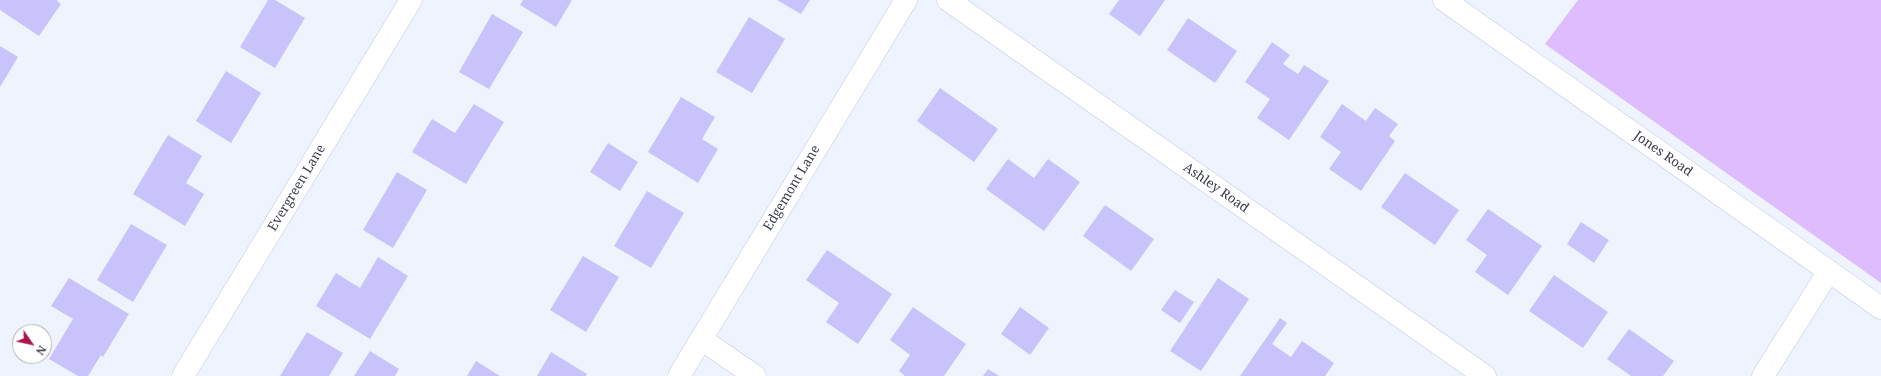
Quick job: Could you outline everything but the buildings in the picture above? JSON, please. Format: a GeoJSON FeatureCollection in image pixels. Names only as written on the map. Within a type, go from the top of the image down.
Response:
{"type":"FeatureCollection","features":[{"type":"Feature","properties":{"kind":"street","name":"Evergreen Lane"},"geometry":{"type":"LineString","coordinates":[[183,376],[411,0]]}},
{"type":"Feature","properties":{"kind":"street","name":"Edgemont Lane"},"geometry":{"type":"LineString","coordinates":[[679,376],[906,0]]}},
{"type":"Feature","properties":{"kind":"street","name":"Ashley Road"},"geometry":{"type":"LineString","coordinates":[[948,0],[1485,376]]}},
{"type":"Feature","properties":{"kind":"street","name":"Jones Road"},"geometry":{"type":"LineString","coordinates":[[1444,0],[1881,308]]}},
{"type":"Feature","properties":{"kind":"street"},"geometry":{"type":"LineString","coordinates":[[1764,376],[1829,271]]}},
{"type":"Feature","properties":{"kind":"street"},"geometry":{"type":"LineString","coordinates":[[701,340],[755,376]]}},
{"type":"Feature","properties":{"kind":"shaded area"},"geometry":{"type":"Polygon","coordinates":[[[1578,0],[1881,0],[1881,283],[1545,44],[1578,0]]]}}]}
